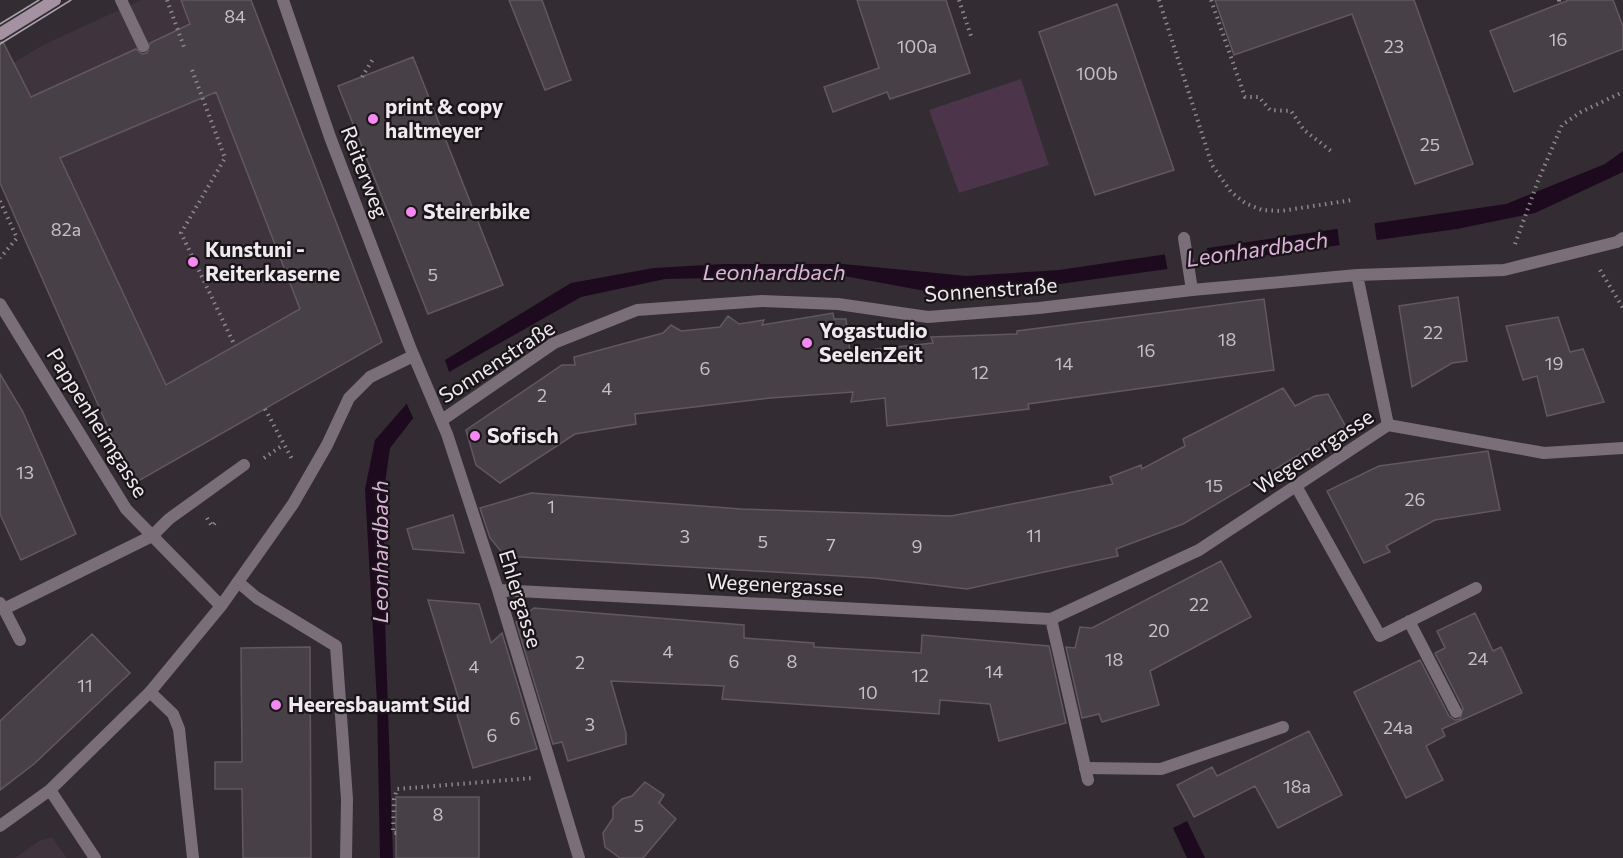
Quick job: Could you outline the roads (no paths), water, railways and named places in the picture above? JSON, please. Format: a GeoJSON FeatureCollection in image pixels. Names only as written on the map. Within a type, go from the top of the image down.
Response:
{"type":"FeatureCollection","features":[{"type":"Feature","properties":{"kind":"main road"},"geometry":{"type":"LineString","coordinates":[[0,34],[55,0]]}},
{"type":"Feature","properties":{"kind":"street"},"geometry":{"type":"LineString","coordinates":[[121,0],[143,46]]}},
{"type":"Feature","properties":{"kind":"street","name":"Reiterweg"},"geometry":{"type":"LineString","coordinates":[[283,0],[330,137],[413,356]]}},
{"type":"Feature","properties":{"kind":"street"},"geometry":{"type":"LineString","coordinates":[[1184,238],[1192,290]]}},
{"type":"Feature","properties":{"kind":"street","name":"Sonnenstraße"},"geometry":{"type":"LineString","coordinates":[[442,420],[555,343],[637,310],[762,301],[838,304],[928,316],[1039,308],[1192,290],[1357,275],[1504,270],[1617,242],[1623,238]]}},
{"type":"Feature","properties":{"kind":"street"},"geometry":{"type":"LineString","coordinates":[[1357,275],[1388,425]]}},
{"type":"Feature","properties":{"kind":"street","name":"Pappenheimgasse"},"geometry":{"type":"LineString","coordinates":[[0,304],[126,509],[221,606]]}},
{"type":"Feature","properties":{"kind":"street"},"geometry":{"type":"LineString","coordinates":[[0,826],[50,790],[150,692],[221,606],[293,504],[349,398],[370,377],[413,356]]}},
{"type":"Feature","properties":{"kind":"street","name":"Ehlergasse"},"geometry":{"type":"LineString","coordinates":[[413,356],[442,420],[498,590],[579,858]]}},
{"type":"Feature","properties":{"kind":"street","name":"Wegenergasse"},"geometry":{"type":"LineString","coordinates":[[498,590],[1051,619],[1199,550],[1388,425],[1544,453],[1623,448]]}},
{"type":"Feature","properties":{"kind":"street"},"geometry":{"type":"LineString","coordinates":[[20,640],[2,606],[152,536],[170,519],[244,465]]}},
{"type":"Feature","properties":{"kind":"street"},"geometry":{"type":"LineString","coordinates":[[1296,486],[1380,636],[1476,588]]}},
{"type":"Feature","properties":{"kind":"street"},"geometry":{"type":"LineString","coordinates":[[238,582],[257,598],[336,646],[347,799],[346,858]]}},
{"type":"Feature","properties":{"kind":"street"},"geometry":{"type":"LineString","coordinates":[[1051,619],[1087,774],[1161,769],[1283,728]]}},
{"type":"Feature","properties":{"kind":"street"},"geometry":{"type":"LineString","coordinates":[[1409,621],[1456,712]]}},
{"type":"Feature","properties":{"kind":"street"},"geometry":{"type":"LineString","coordinates":[[150,692],[173,714],[179,729],[193,858]]}},
{"type":"Feature","properties":{"kind":"street"},"geometry":{"type":"LineString","coordinates":[[50,790],[95,858]]}},
{"type":"Feature","properties":{"kind":"water","name":"Leonhardbach"},"geometry":{"type":"Polygon","coordinates":[[[1623,151],[1623,172],[1535,213],[1457,229],[1045,286],[936,293],[839,275],[665,279],[581,297],[449,372],[390,448],[384,490],[384,590],[393,858],[380,858],[377,702],[365,489],[375,440],[445,360],[571,283],[654,268],[724,264],[843,264],[966,276],[1059,270],[1506,204],[1605,164],[1623,151]]]}},
{"type":"Feature","properties":{"kind":"water"},"geometry":{"type":"Polygon","coordinates":[[[1187,821],[1205,858],[1187,858],[1173,828],[1187,821]]]}},
{"type":"Feature","properties":{"kind":"tram line"},"geometry":{"type":"LineString","coordinates":[[0,24],[39,0]]}},
{"type":"Feature","properties":{"kind":"tram line"},"geometry":{"type":"LineString","coordinates":[[0,44],[71,0]]}},
{"type":"Feature","properties":{"kind":"place","name":"print & copy haltmeyer"},"geometry":{"type":"Point","coordinates":[373,119]}},
{"type":"Feature","properties":{"kind":"place","name":"Steirerbike"},"geometry":{"type":"Point","coordinates":[411,212]}},
{"type":"Feature","properties":{"kind":"place","name":"Kunstuni - Reiterkaserne"},"geometry":{"type":"Point","coordinates":[193,262]}},
{"type":"Feature","properties":{"kind":"place","name":"Yogastudio SeelenZeit"},"geometry":{"type":"Point","coordinates":[807,343]}},
{"type":"Feature","properties":{"kind":"place","name":"Sofisch"},"geometry":{"type":"Point","coordinates":[475,436]}},
{"type":"Feature","properties":{"kind":"place","name":"Heeresbauamt Süd"},"geometry":{"type":"Point","coordinates":[276,705]}}]}
